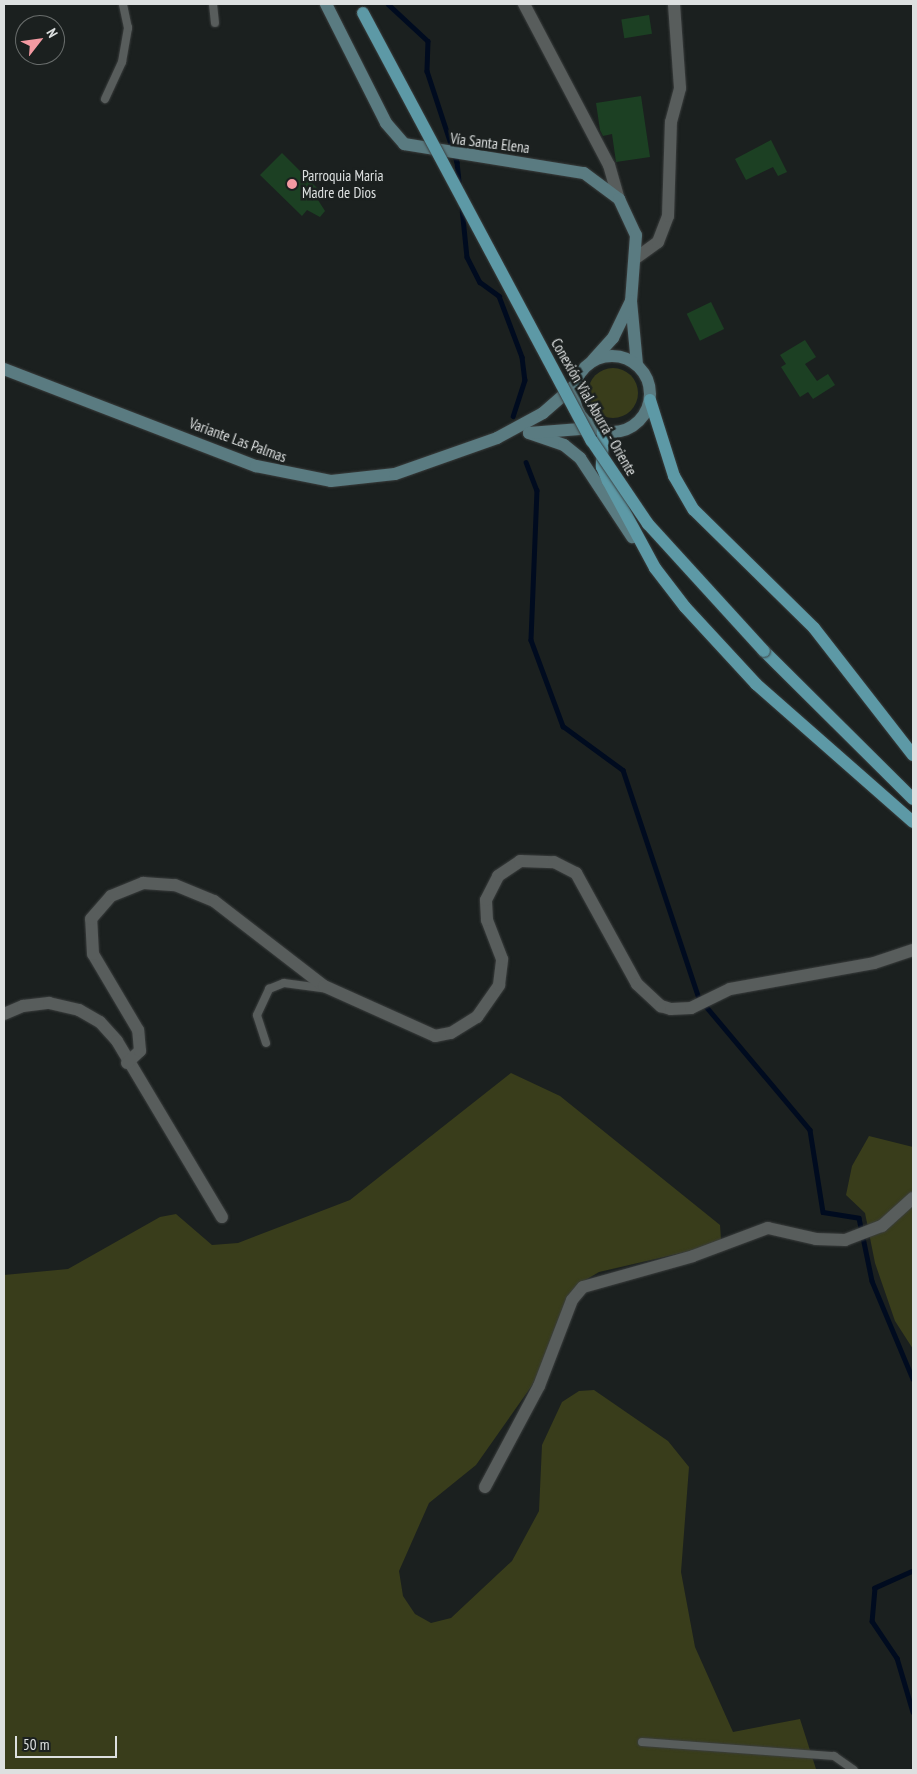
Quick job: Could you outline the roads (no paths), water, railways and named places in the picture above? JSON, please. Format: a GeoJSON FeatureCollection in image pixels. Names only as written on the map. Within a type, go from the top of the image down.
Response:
{"type":"FeatureCollection","features":[{"type":"Feature","properties":{"kind":"main road","name":"Vía Santa Elena"},"geometry":{"type":"LineString","coordinates":[[326,4],[386,123],[404,144],[422,150],[466,158],[584,173],[619,199],[632,222],[636,258],[631,301],[637,365]]}},
{"type":"Feature","properties":{"kind":"main road","name":"Conexión Vial Aburrá - Oriente"},"geometry":{"type":"LineString","coordinates":[[360,8],[592,441],[654,530],[764,651],[882,769]]}},
{"type":"Feature","properties":{"kind":"main road","name":"Vía Santa Elena"},"geometry":{"type":"LineString","coordinates":[[592,361],[613,338],[631,301]]}},
{"type":"Feature","properties":{"kind":"main road"},"geometry":{"type":"LineString","coordinates":[[655,568],[602,467],[599,430],[578,410],[575,385],[592,361],[612,355],[637,365],[647,377],[650,400],[672,468],[694,510],[814,628],[913,755]]}},
{"type":"Feature","properties":{"kind":"main road","name":"Variante Las Palmas"},"geometry":{"type":"LineString","coordinates":[[4,369],[287,475],[331,481],[373,479],[497,438],[528,433],[599,430]]}},
{"type":"Feature","properties":{"kind":"main road","name":"Variante Las Palmas"},"geometry":{"type":"LineString","coordinates":[[497,438],[543,413],[575,385]]}},
{"type":"Feature","properties":{"kind":"main road"},"geometry":{"type":"LineString","coordinates":[[599,430],[633,426],[650,400]]}},
{"type":"Feature","properties":{"kind":"main road"},"geometry":{"type":"LineString","coordinates":[[528,433],[564,445],[580,458],[655,568],[756,684],[913,822]]}},
{"type":"Feature","properties":{"kind":"main road"},"geometry":{"type":"LineString","coordinates":[[882,769],[913,792]]}},
{"type":"Feature","properties":{"kind":"main road"},"geometry":{"type":"LineString","coordinates":[[882,769],[913,799]]}},
{"type":"Feature","properties":{"kind":"street"},"geometry":{"type":"LineString","coordinates":[[524,4],[609,165],[619,199]]}},
{"type":"Feature","properties":{"kind":"street"},"geometry":{"type":"LineString","coordinates":[[636,258],[658,242],[668,216],[672,122],[680,88],[674,4]]}},
{"type":"Feature","properties":{"kind":"street"},"geometry":{"type":"LineString","coordinates":[[127,1063],[140,1051],[138,1030],[103,975],[89,944],[90,919],[98,907],[130,886],[175,885],[214,901],[329,989],[425,1033],[442,1035],[464,1026],[492,1000],[503,972],[487,920],[486,900],[498,876],[530,860],[565,864],[576,873],[644,992],[661,1006],[691,1008],[730,989],[874,963],[913,950]]}},
{"type":"Feature","properties":{"kind":"street"},"geometry":{"type":"LineString","coordinates":[[4,1014],[24,1006],[48,1003],[78,1010],[100,1022],[117,1041],[127,1063],[222,1217]]}},
{"type":"Feature","properties":{"kind":"street"},"geometry":{"type":"LineString","coordinates":[[485,1487],[539,1386],[572,1300],[583,1287],[693,1256],[768,1228],[816,1239],[845,1240],[866,1233],[893,1219],[913,1198]]}},
{"type":"Feature","properties":{"kind":"lane"},"geometry":{"type":"LineString","coordinates":[[105,99],[123,54],[128,28],[123,4]]}},
{"type":"Feature","properties":{"kind":"lane"},"geometry":{"type":"LineString","coordinates":[[213,4],[215,23]]}},
{"type":"Feature","properties":{"kind":"lane"},"geometry":{"type":"LineString","coordinates":[[266,1043],[258,1015],[269,989],[284,983],[329,989]]}},
{"type":"Feature","properties":{"kind":"lane"},"geometry":{"type":"LineString","coordinates":[[642,1742],[834,1756],[854,1770]]}},
{"type":"Feature","properties":{"kind":"waterway"},"geometry":{"type":"LineString","coordinates":[[388,4],[428,41],[427,71],[457,162],[459,182]]}},
{"type":"Feature","properties":{"kind":"waterway"},"geometry":{"type":"LineString","coordinates":[[462,208],[467,257],[480,282],[499,296],[522,357],[525,380],[513,416]]}},
{"type":"Feature","properties":{"kind":"waterway"},"geometry":{"type":"LineString","coordinates":[[526,462],[537,490],[531,640],[563,726],[623,770],[699,998],[810,1130],[823,1212],[859,1218],[872,1281],[913,1379]]}},
{"type":"Feature","properties":{"kind":"waterway"},"geometry":{"type":"LineString","coordinates":[[913,1571],[875,1588],[872,1621],[897,1658],[913,1712]]}},
{"type":"Feature","properties":{"kind":"place","name":"Parroquia Maria Madre de Dios"},"geometry":{"type":"Point","coordinates":[292,184]}}]}
